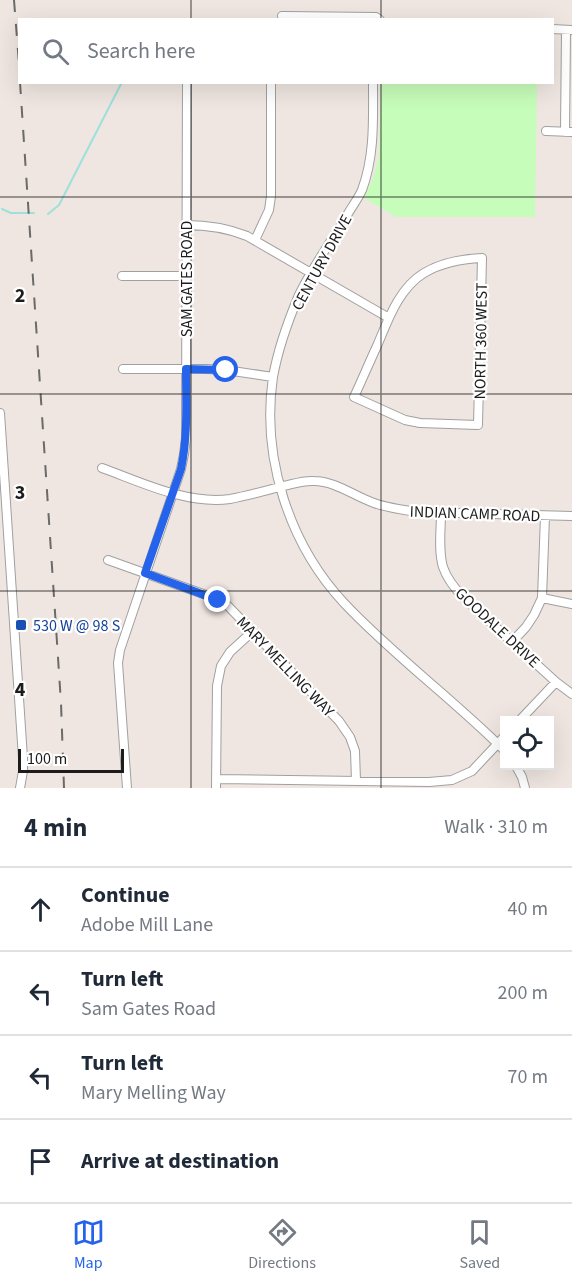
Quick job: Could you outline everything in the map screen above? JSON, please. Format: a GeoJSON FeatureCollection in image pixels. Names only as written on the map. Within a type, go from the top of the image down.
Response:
{"type":"FeatureCollection","features":[{"type":"Feature","properties":{"kind":"street"},"geometry":{"type":"LineString","coordinates":[[282,16],[377,18]]}},
{"type":"Feature","properties":{"kind":"street"},"geometry":{"type":"LineString","coordinates":[[546,132],[569,132],[569,30],[554,29]]}},
{"type":"Feature","properties":{"kind":"street","name":"SAM GATES ROAD"},"geometry":{"type":"LineString","coordinates":[[127,788],[118,663],[120,650],[181,469],[186,438],[187,84]]}},
{"type":"Feature","properties":{"kind":"street"},"geometry":{"type":"LineString","coordinates":[[255,240],[264,224],[270,203],[271,84]]}},
{"type":"Feature","properties":{"kind":"street","name":"CENTURY DRIVE"},"geometry":{"type":"LineString","coordinates":[[374,84],[373,144],[361,192],[310,274],[293,309],[279,352],[273,377],[271,423],[273,454],[280,487],[297,533],[326,581],[344,603],[500,742]]}},
{"type":"Feature","properties":{"kind":"street"},"geometry":{"type":"LineString","coordinates":[[186,225],[212,226],[255,240],[389,318]]}},
{"type":"Feature","properties":{"kind":"street","name":"NORTH 360 WEST"},"geometry":{"type":"LineString","coordinates":[[482,258],[478,425],[420,423],[405,420],[354,397],[389,318],[408,286],[423,273],[454,261],[482,258]]}},
{"type":"Feature","properties":{"kind":"street"},"geometry":{"type":"LineString","coordinates":[[122,276],[186,276]]}},
{"type":"Feature","properties":{"kind":"street"},"geometry":{"type":"LineString","coordinates":[[123,369],[226,370],[273,377]]}},
{"type":"Feature","properties":{"kind":"street"},"geometry":{"type":"LineString","coordinates":[[0,413],[22,746],[23,771],[20,788]]}},
{"type":"Feature","properties":{"kind":"street","name":"INDIAN CAMP ROAD"},"geometry":{"type":"LineString","coordinates":[[102,468],[172,493],[201,499],[231,499],[314,480],[326,482],[374,503],[395,509],[441,513],[572,516]]}},
{"type":"Feature","properties":{"kind":"street","name":"GOODALE DRIVE"},"geometry":{"type":"LineString","coordinates":[[441,513],[443,567],[456,589],[556,682],[572,694]]}},
{"type":"Feature","properties":{"kind":"street"},"geometry":{"type":"LineString","coordinates":[[512,642],[526,627],[542,598],[545,516]]}},
{"type":"Feature","properties":{"kind":"street","name":"MARY MELLING WAY"},"geometry":{"type":"LineString","coordinates":[[108,561],[218,600],[228,606],[326,707],[350,737],[355,751],[356,781]]}},
{"type":"Feature","properties":{"kind":"street"},"geometry":{"type":"LineString","coordinates":[[542,598],[572,604]]}},
{"type":"Feature","properties":{"kind":"street"},"geometry":{"type":"LineString","coordinates":[[253,631],[230,652],[221,666],[216,702],[216,783],[452,780],[472,771],[500,746]]}},
{"type":"Feature","properties":{"kind":"street"},"geometry":{"type":"LineString","coordinates":[[524,716],[556,682]]}},
{"type":"Feature","properties":{"kind":"street"},"geometry":{"type":"LineString","coordinates":[[518,770],[525,788]]}},
{"type":"Feature","properties":{"kind":"green space"},"geometry":{"type":"Polygon","coordinates":[[[381,84],[537,84],[535,217],[396,217],[364,198],[373,179],[379,156],[381,84]]]}},
{"type":"Feature","properties":{"kind":"waterway"},"geometry":{"type":"LineString","coordinates":[[48,214],[59,205],[121,84]]}},
{"type":"Feature","properties":{"kind":"waterway"},"geometry":{"type":"LineString","coordinates":[[2,209],[11,213],[34,213]]}},
{"type":"Feature","properties":{"kind":"railway"},"geometry":{"type":"LineString","coordinates":[[14,0],[18,51]]}},
{"type":"Feature","properties":{"kind":"railway"},"geometry":{"type":"LineString","coordinates":[[20,84],[61,703],[64,788]]}},
{"type":"Feature","properties":{"kind":"place","name":"530 W @ 98 S"},"geometry":{"type":"Point","coordinates":[21,625]}},
{"type":"Feature","properties":{"kind":"route"},"geometry":{"type":"LineString","coordinates":[[218,600],[145,573],[181,469],[186,438],[186,369],[226,370]]}}]}
